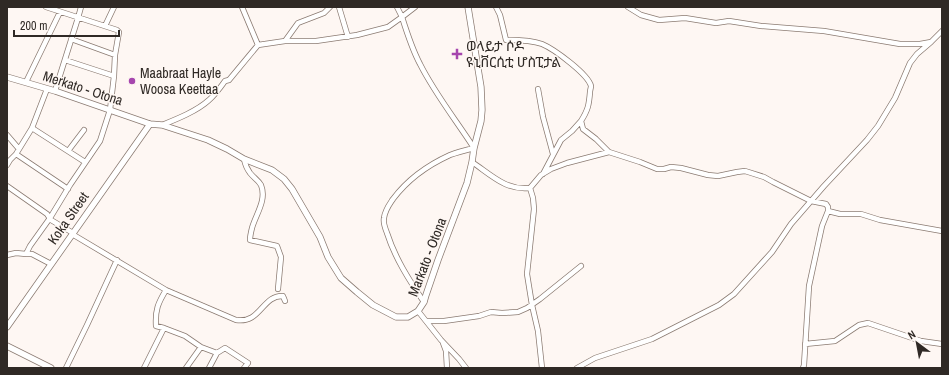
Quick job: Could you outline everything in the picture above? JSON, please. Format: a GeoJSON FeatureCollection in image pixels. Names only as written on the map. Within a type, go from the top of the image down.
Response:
{"type":"FeatureCollection","features":[{"type":"Feature","properties":{"kind":"main road","name":"Markato - Otona"},"geometry":{"type":"LineString","coordinates":[[150,124],[162,125],[208,140],[244,159],[272,170],[284,179],[298,199],[320,237],[328,257],[340,278],[373,305],[396,317],[408,317],[418,311],[424,302],[467,183],[481,121],[481,87],[468,7]]}},
{"type":"Feature","properties":{"kind":"main road","name":"Merkato - Otona"},"geometry":{"type":"LineString","coordinates":[[7,77],[55,91],[150,124]]}},
{"type":"Feature","properties":{"kind":"main road","name":"Koka Street"},"geometry":{"type":"LineString","coordinates":[[7,327],[150,124]]}},
{"type":"Feature","properties":{"kind":"main road"},"geometry":{"type":"LineString","coordinates":[[7,346],[51,368]]}},
{"type":"Feature","properties":{"kind":"street"},"geometry":{"type":"LineString","coordinates":[[26,254],[100,141],[110,110],[115,54],[119,32],[46,7]]}},
{"type":"Feature","properties":{"kind":"street"},"geometry":{"type":"LineString","coordinates":[[55,91],[81,7]]}},
{"type":"Feature","properties":{"kind":"street"},"geometry":{"type":"LineString","coordinates":[[105,26],[114,7]]}},
{"type":"Feature","properties":{"kind":"street"},"geometry":{"type":"LineString","coordinates":[[242,7],[258,46]]}},
{"type":"Feature","properties":{"kind":"street"},"geometry":{"type":"LineString","coordinates":[[285,41],[298,23],[324,13],[330,7]]}},
{"type":"Feature","properties":{"kind":"street"},"geometry":{"type":"LineString","coordinates":[[339,7],[348,37]]}},
{"type":"Feature","properties":{"kind":"street"},"geometry":{"type":"LineString","coordinates":[[397,7],[420,65],[450,114],[474,148],[452,154],[423,169],[406,183],[387,207],[384,218],[391,246],[407,277],[424,302]]}},
{"type":"Feature","properties":{"kind":"street"},"geometry":{"type":"LineString","coordinates":[[162,125],[178,119],[200,107],[209,100],[258,46],[285,41],[316,41],[348,37],[388,27],[415,7]]}},
{"type":"Feature","properties":{"kind":"street"},"geometry":{"type":"LineString","coordinates":[[496,7],[500,14],[506,40],[542,44],[584,74],[591,86],[587,111],[572,131],[560,140],[543,174]]}},
{"type":"Feature","properties":{"kind":"street"},"geometry":{"type":"LineString","coordinates":[[628,7],[641,15],[659,20],[685,18],[716,23],[729,21],[761,26],[824,31],[900,44],[920,44],[932,42]]}},
{"type":"Feature","properties":{"kind":"street"},"geometry":{"type":"LineString","coordinates":[[26,82],[60,12]]}},
{"type":"Feature","properties":{"kind":"street"},"geometry":{"type":"LineString","coordinates":[[577,368],[595,358],[652,339],[706,312],[734,294],[772,252],[791,224],[867,140],[878,126],[895,98],[910,63],[942,31]]}},
{"type":"Feature","properties":{"kind":"street"},"geometry":{"type":"LineString","coordinates":[[71,39],[115,54]]}},
{"type":"Feature","properties":{"kind":"street"},"geometry":{"type":"LineString","coordinates":[[65,60],[114,76]]}},
{"type":"Feature","properties":{"kind":"street"},"geometry":{"type":"LineString","coordinates":[[7,165],[9,159],[16,154],[32,128],[48,89]]}},
{"type":"Feature","properties":{"kind":"street"},"geometry":{"type":"LineString","coordinates":[[538,89],[543,117],[553,154]]}},
{"type":"Feature","properties":{"kind":"street"},"geometry":{"type":"LineString","coordinates":[[581,121],[583,129],[609,152],[657,169],[671,167],[681,168],[718,176],[745,171],[764,177],[812,201],[826,204],[828,211],[822,226],[809,286],[803,368]]}},
{"type":"Feature","properties":{"kind":"street"},"geometry":{"type":"LineString","coordinates":[[32,128],[85,162]]}},
{"type":"Feature","properties":{"kind":"street"},"geometry":{"type":"LineString","coordinates":[[68,151],[84,130]]}},
{"type":"Feature","properties":{"kind":"street"},"geometry":{"type":"LineString","coordinates":[[7,135],[19,149]]}},
{"type":"Feature","properties":{"kind":"street"},"geometry":{"type":"LineString","coordinates":[[472,162],[494,179],[508,186],[522,189],[530,188],[543,174],[551,169],[609,152]]}},
{"type":"Feature","properties":{"kind":"street"},"geometry":{"type":"LineString","coordinates":[[16,154],[68,189]]}},
{"type":"Feature","properties":{"kind":"street"},"geometry":{"type":"LineString","coordinates":[[244,159],[246,167],[261,186],[262,193],[262,201],[252,228],[250,240],[277,246],[280,251],[281,257],[278,289]]}},
{"type":"Feature","properties":{"kind":"street"},"geometry":{"type":"LineString","coordinates":[[7,186],[47,214],[51,220],[166,290],[236,320],[247,320],[254,316],[272,298],[277,296],[283,296],[284,301]]}},
{"type":"Feature","properties":{"kind":"street"},"geometry":{"type":"LineString","coordinates":[[530,188],[534,209],[527,274],[538,331],[542,368]]}},
{"type":"Feature","properties":{"kind":"street"},"geometry":{"type":"LineString","coordinates":[[828,211],[840,214],[861,214],[880,220],[942,231]]}},
{"type":"Feature","properties":{"kind":"street"},"geometry":{"type":"LineString","coordinates":[[7,255],[16,252],[32,254],[51,264]]}},
{"type":"Feature","properties":{"kind":"street"},"geometry":{"type":"LineString","coordinates":[[66,368],[117,260]]}},
{"type":"Feature","properties":{"kind":"street"},"geometry":{"type":"LineString","coordinates":[[427,321],[444,321],[479,316],[491,312],[518,312],[532,305],[581,266]]}},
{"type":"Feature","properties":{"kind":"street"},"geometry":{"type":"LineString","coordinates":[[166,290],[157,307],[155,316],[156,326],[185,336],[201,348],[217,353]]}},
{"type":"Feature","properties":{"kind":"street"},"geometry":{"type":"LineString","coordinates":[[418,311],[466,368]]}},
{"type":"Feature","properties":{"kind":"street"},"geometry":{"type":"LineString","coordinates":[[805,344],[835,341],[859,325],[868,323],[921,340],[942,344]]}},
{"type":"Feature","properties":{"kind":"street"},"geometry":{"type":"LineString","coordinates":[[144,368],[164,328]]}},
{"type":"Feature","properties":{"kind":"street"},"geometry":{"type":"LineString","coordinates":[[441,340],[446,351],[447,368]]}},
{"type":"Feature","properties":{"kind":"street"},"geometry":{"type":"LineString","coordinates":[[186,368],[201,348]]}},
{"type":"Feature","properties":{"kind":"street"},"geometry":{"type":"LineString","coordinates":[[209,368],[217,353],[225,348],[248,363],[244,368]]}},
{"type":"Feature","properties":{"kind":"place","name":"ወላይታ ሶዶ ዩኒቨርሲቲ ሆስፒታል"},"geometry":{"type":"Point","coordinates":[457,54]}},
{"type":"Feature","properties":{"kind":"place","name":"Maabraat Hayle Woosa Keettaa"},"geometry":{"type":"Point","coordinates":[132,81]}}]}
